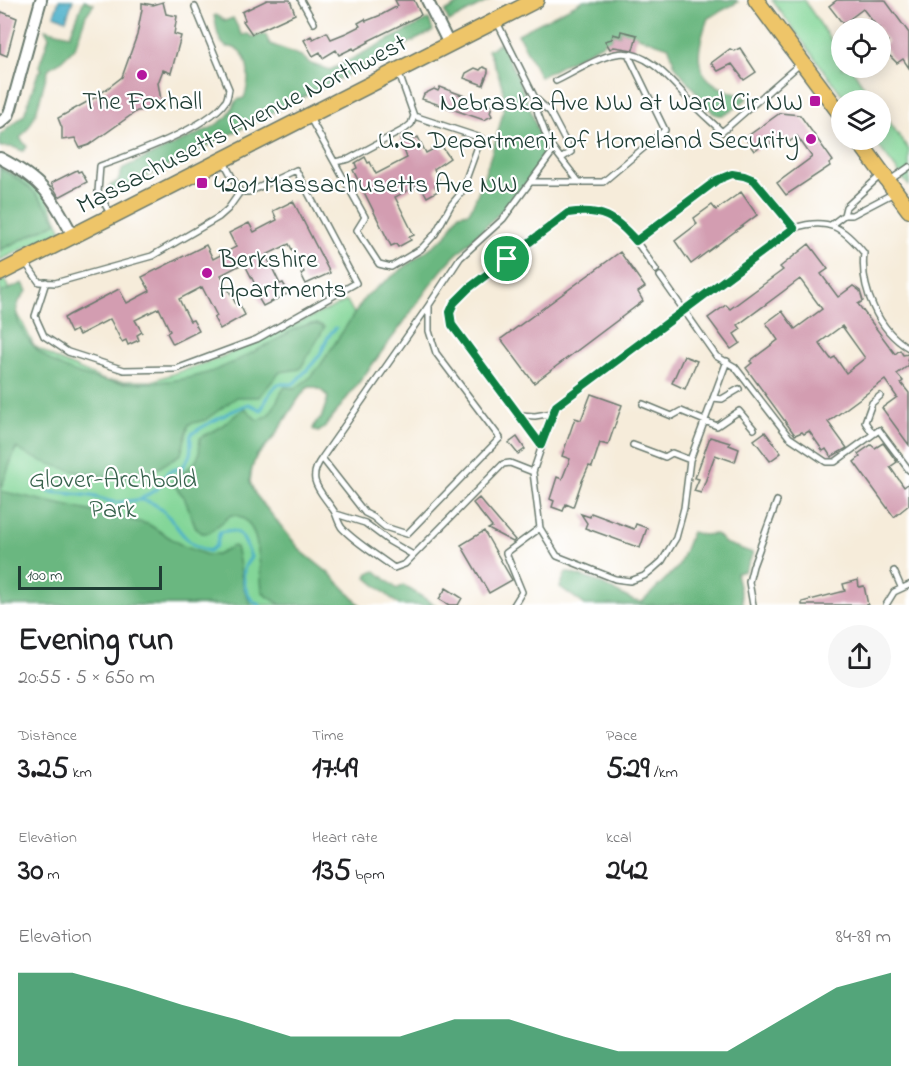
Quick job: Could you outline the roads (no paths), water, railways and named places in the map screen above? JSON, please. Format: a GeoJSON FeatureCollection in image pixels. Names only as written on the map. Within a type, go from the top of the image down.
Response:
{"type":"FeatureCollection","features":[{"type":"Feature","properties":{"kind":"main road","name":"Massachusetts Avenue Northwest"},"geometry":{"type":"LineString","coordinates":[[0,273],[536,0]]}},
{"type":"Feature","properties":{"kind":"main road"},"geometry":{"type":"LineString","coordinates":[[756,0],[831,101]]}},
{"type":"Feature","properties":{"kind":"main road"},"geometry":{"type":"LineString","coordinates":[[865,150],[909,210]]}},
{"type":"Feature","properties":{"kind":"street"},"geometry":{"type":"LineString","coordinates":[[0,123],[8,116],[11,108],[41,0]]}},
{"type":"Feature","properties":{"kind":"street"},"geometry":{"type":"LineString","coordinates":[[427,0],[448,44]]}},
{"type":"Feature","properties":{"kind":"street"},"geometry":{"type":"LineString","coordinates":[[0,158],[29,175],[45,189],[55,202],[73,236]]}},
{"type":"Feature","properties":{"kind":"lane"},"geometry":{"type":"LineString","coordinates":[[301,0],[314,24]]}},
{"type":"Feature","properties":{"kind":"lane"},"geometry":{"type":"LineString","coordinates":[[112,216],[98,192],[100,166],[179,134],[214,113],[226,101],[229,89],[195,7]]}},
{"type":"Feature","properties":{"kind":"lane"},"geometry":{"type":"LineString","coordinates":[[495,20],[535,98],[538,114],[549,143],[579,182]]}},
{"type":"Feature","properties":{"kind":"lane"},"geometry":{"type":"LineString","coordinates":[[556,81],[617,54],[637,56],[666,73],[722,132],[802,62]]}},
{"type":"Feature","properties":{"kind":"lane"},"geometry":{"type":"LineString","coordinates":[[532,182],[603,182],[665,130],[628,54]]}},
{"type":"Feature","properties":{"kind":"lane"},"geometry":{"type":"LineString","coordinates":[[335,162],[349,159],[411,124],[414,116],[398,70]]}},
{"type":"Feature","properties":{"kind":"lane"},"geometry":{"type":"LineString","coordinates":[[535,98],[550,112],[571,152],[562,158]]}},
{"type":"Feature","properties":{"kind":"lane"},"geometry":{"type":"LineString","coordinates":[[309,115],[365,217],[357,230],[379,264],[391,267],[422,249],[435,234],[451,205],[461,193],[482,138],[414,116]]}},
{"type":"Feature","properties":{"kind":"lane"},"geometry":{"type":"LineString","coordinates":[[533,472],[510,463],[503,464],[405,564],[394,568],[340,526],[336,514],[318,490],[314,479],[315,467],[460,258],[503,219],[554,150]]}},
{"type":"Feature","properties":{"kind":"lane"},"geometry":{"type":"LineString","coordinates":[[222,160],[240,192]]}},
{"type":"Feature","properties":{"kind":"lane"},"geometry":{"type":"LineString","coordinates":[[844,214],[852,215],[909,166]]}},
{"type":"Feature","properties":{"kind":"lane"},"geometry":{"type":"LineString","coordinates":[[46,282],[35,316],[44,336],[68,352],[124,370],[176,369],[257,339],[356,283],[296,170],[249,192],[240,192]]}},
{"type":"Feature","properties":{"kind":"lane"},"geometry":{"type":"LineString","coordinates":[[636,241],[717,180],[732,174],[754,180],[794,228]]}},
{"type":"Feature","properties":{"kind":"lane"},"geometry":{"type":"LineString","coordinates":[[831,225],[844,214],[846,207],[889,182]]}},
{"type":"Feature","properties":{"kind":"lane"},"geometry":{"type":"LineString","coordinates":[[24,261],[39,282],[55,283],[152,256],[219,217],[240,192]]}},
{"type":"Feature","properties":{"kind":"lane"},"geometry":{"type":"LineString","coordinates":[[541,445],[452,325],[450,312],[454,303],[469,288],[568,213],[577,212],[608,215],[620,223],[636,241],[716,356],[727,361],[741,373],[789,437],[826,462],[835,462],[879,430],[909,470]]}},
{"type":"Feature","properties":{"kind":"lane"},"geometry":{"type":"LineString","coordinates":[[727,361],[690,460],[684,508],[676,538],[662,561],[644,576],[630,581],[557,556],[540,528],[533,472],[556,406],[794,228],[807,224],[831,225],[851,237],[864,253],[862,267],[871,302],[891,332],[909,348]]}},
{"type":"Feature","properties":{"kind":"lane"},"geometry":{"type":"LineString","coordinates":[[322,458],[365,513],[385,527],[407,534],[500,438],[436,353],[429,331],[429,305]]}},
{"type":"Feature","properties":{"kind":"lane"},"geometry":{"type":"LineString","coordinates":[[713,398],[722,399],[739,389]]}},
{"type":"Feature","properties":{"kind":"lane"},"geometry":{"type":"LineString","coordinates":[[873,434],[865,422],[872,403],[880,396]]}},
{"type":"Feature","properties":{"kind":"lane"},"geometry":{"type":"LineString","coordinates":[[643,404],[672,416],[681,411],[717,426],[739,411],[754,429]]}},
{"type":"Feature","properties":{"kind":"lane"},"geometry":{"type":"LineString","coordinates":[[519,415],[536,416],[553,413]]}},
{"type":"Feature","properties":{"kind":"lane"},"geometry":{"type":"LineString","coordinates":[[633,445],[665,458],[672,453],[690,460]]}},
{"type":"Feature","properties":{"kind":"lane"},"geometry":{"type":"LineString","coordinates":[[753,605],[749,582],[777,501]]}},
{"type":"Feature","properties":{"kind":"lane"},"geometry":{"type":"LineString","coordinates":[[336,514],[365,523],[413,555]]}},
{"type":"Feature","properties":{"kind":"lane"},"geometry":{"type":"LineString","coordinates":[[514,605],[522,592],[506,553],[540,528]]}},
{"type":"Feature","properties":{"kind":"lane"},"geometry":{"type":"LineString","coordinates":[[894,571],[901,587]]}},
{"type":"Feature","properties":{"kind":"lane"},"geometry":{"type":"LineString","coordinates":[[886,605],[889,598],[901,587],[909,585]]}},
{"type":"Feature","properties":{"kind":"water"},"geometry":{"type":"Polygon","coordinates":[[[59,0],[73,0],[66,20],[54,15],[59,0]]]}},
{"type":"Feature","properties":{"kind":"waterway"},"geometry":{"type":"LineString","coordinates":[[141,499],[158,488],[168,472],[183,467],[191,452],[191,435],[249,404],[261,410],[271,391],[278,384],[293,384],[311,366],[336,328]]}},
{"type":"Feature","properties":{"kind":"waterway"},"geometry":{"type":"LineString","coordinates":[[49,492],[91,496],[113,502],[148,501],[169,516],[192,543],[209,551],[216,546],[220,532],[238,533],[244,540],[251,557],[244,568],[245,586],[252,600],[260,605]]}},
{"type":"Feature","properties":{"kind":"place","name":"The Foxhall"},"geometry":{"type":"Point","coordinates":[142,75]}},
{"type":"Feature","properties":{"kind":"place","name":"Nebraska Ave NW at Ward Cir NW"},"geometry":{"type":"Point","coordinates":[815,101]}},
{"type":"Feature","properties":{"kind":"place","name":"U.S. Department of Homeland Security"},"geometry":{"type":"Point","coordinates":[811,139]}},
{"type":"Feature","properties":{"kind":"place","name":"4201 Massachusetts Ave NW"},"geometry":{"type":"Point","coordinates":[202,183]}},
{"type":"Feature","properties":{"kind":"place","name":"Berkshire Apartments"},"geometry":{"type":"Point","coordinates":[207,273]}},
{"type":"Feature","properties":{"kind":"park label","name":"Glover-Archbold Park"},"geometry":{"type":"Point","coordinates":[113,493]}}]}
